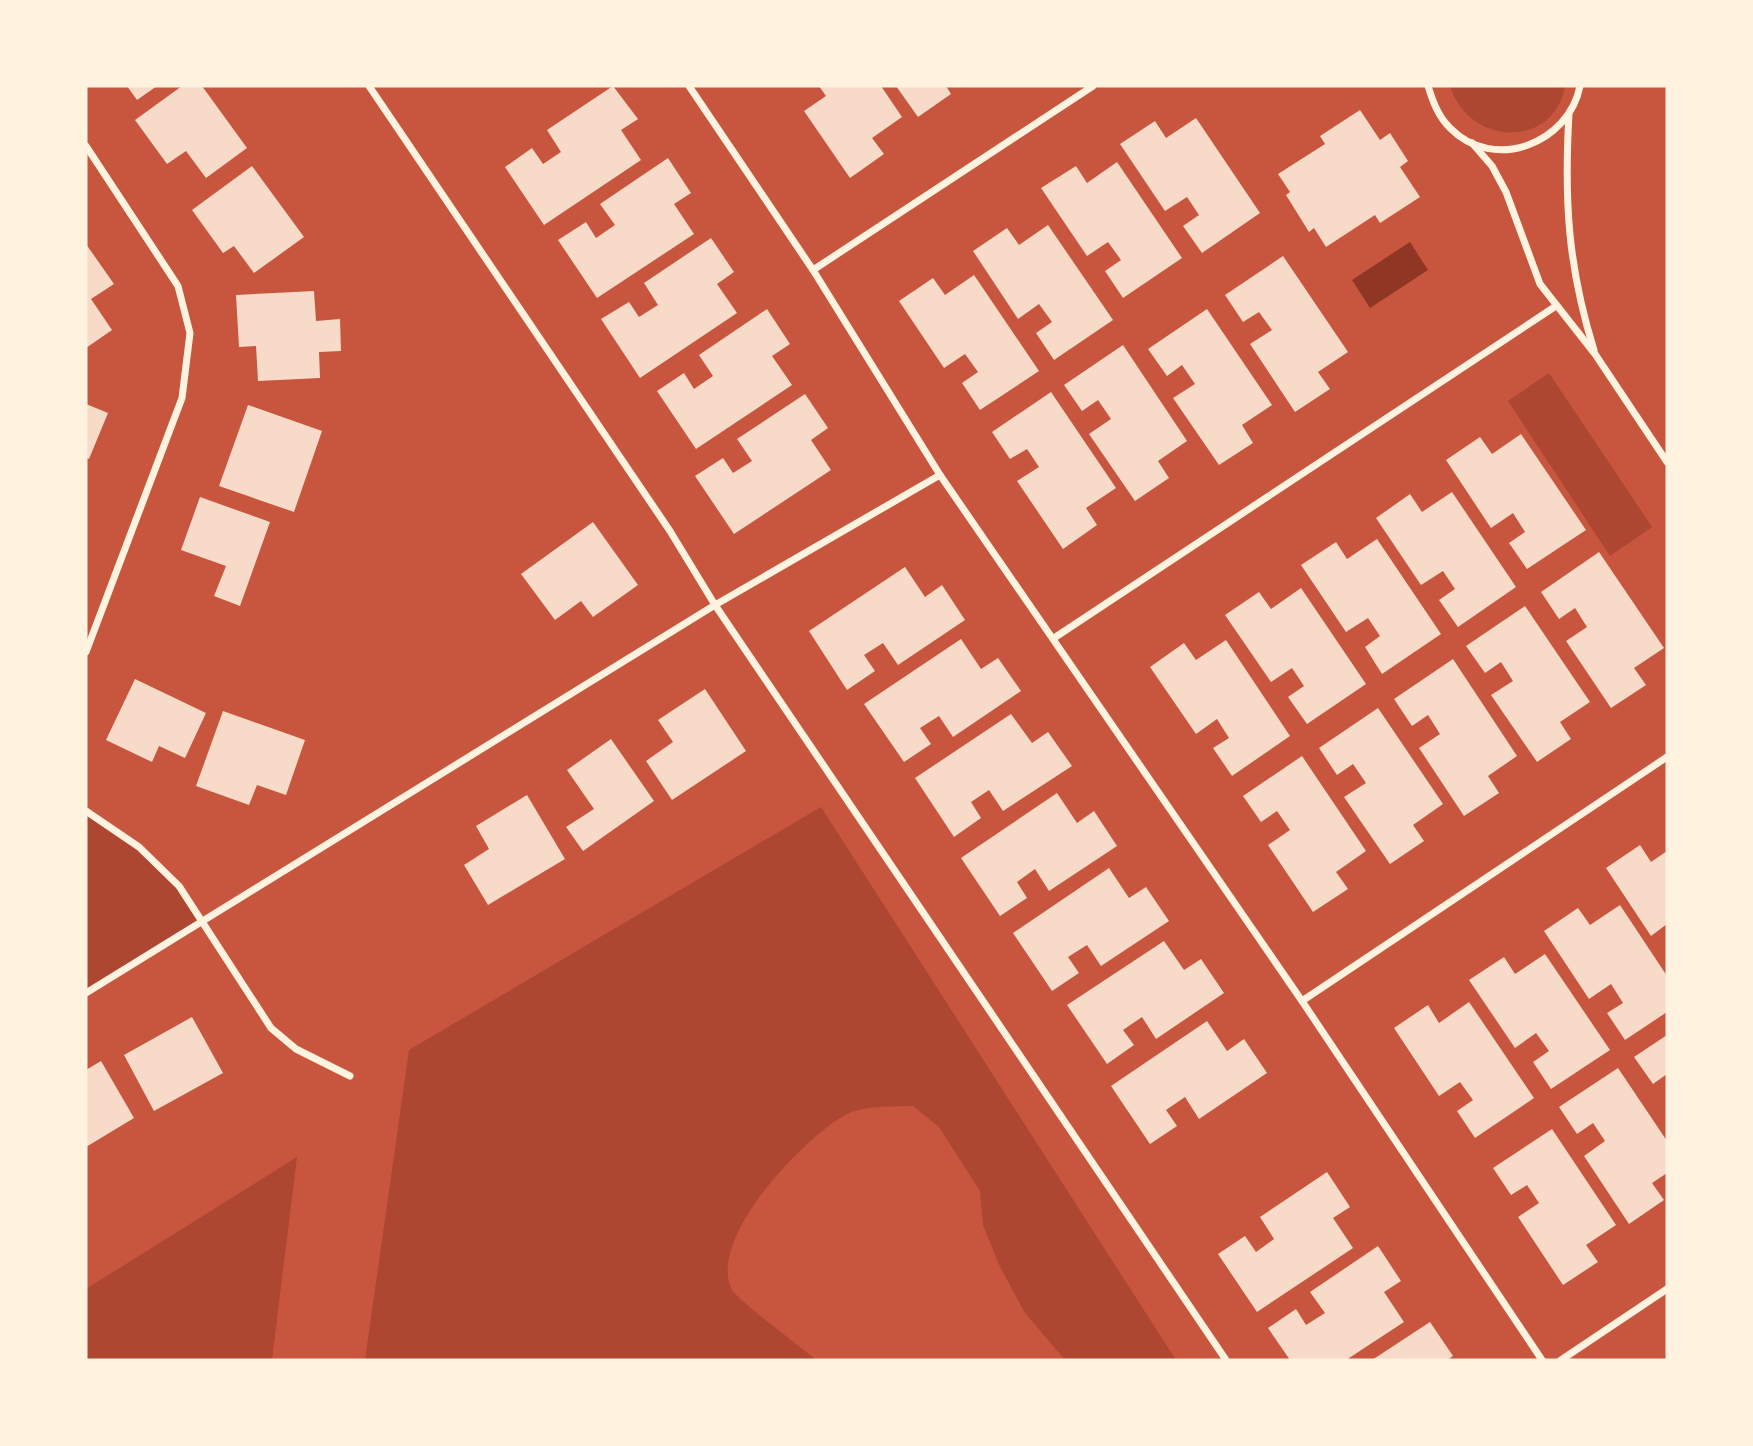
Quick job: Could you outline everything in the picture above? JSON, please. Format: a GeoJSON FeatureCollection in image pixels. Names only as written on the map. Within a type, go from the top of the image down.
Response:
{"type":"FeatureCollection","features":[{"type":"Feature","properties":{"kind":"street"},"geometry":{"type":"LineString","coordinates":[[369,86],[670,531],[715,605],[1226,1360]]}},
{"type":"Feature","properties":{"kind":"street"},"geometry":{"type":"LineString","coordinates":[[690,86],[813,270],[940,475],[1302,1001],[1542,1360]]}},
{"type":"Feature","properties":{"kind":"street"},"geometry":{"type":"LineString","coordinates":[[813,270],[1093,86]]}},
{"type":"Feature","properties":{"kind":"street"},"geometry":{"type":"LineString","coordinates":[[1428,86],[1436,109],[1451,130],[1472,143],[1496,150],[1521,149],[1545,139],[1569,114]]}},
{"type":"Feature","properties":{"kind":"street"},"geometry":{"type":"LineString","coordinates":[[1580,86],[1569,114],[1566,167],[1572,272],[1595,354]]}},
{"type":"Feature","properties":{"kind":"street"},"geometry":{"type":"LineString","coordinates":[[1472,143],[1492,166],[1506,192],[1540,284],[1595,354],[1667,462]]}},
{"type":"Feature","properties":{"kind":"street"},"geometry":{"type":"LineString","coordinates":[[86,146],[178,286],[190,333],[182,398],[86,652]]}},
{"type":"Feature","properties":{"kind":"street"},"geometry":{"type":"LineString","coordinates":[[1054,638],[1556,306]]}},
{"type":"Feature","properties":{"kind":"street"},"geometry":{"type":"LineString","coordinates":[[86,993],[715,605],[940,475]]}},
{"type":"Feature","properties":{"kind":"street"},"geometry":{"type":"LineString","coordinates":[[1302,1001],[1667,757]]}},
{"type":"Feature","properties":{"kind":"street"},"geometry":{"type":"LineString","coordinates":[[86,811],[139,847],[179,886],[204,920],[271,1028],[296,1049],[350,1076]]}},
{"type":"Feature","properties":{"kind":"street"},"geometry":{"type":"LineString","coordinates":[[1561,1360],[1667,1289]]}},
{"type":"Feature","properties":{"kind":"shaded area"},"geometry":{"type":"Polygon","coordinates":[[[1450,86],[1565,86],[1558,107],[1545,121],[1529,130],[1510,132],[1492,129],[1474,121],[1460,106],[1450,86]]]}},
{"type":"Feature","properties":{"kind":"shaded area"},"geometry":{"type":"Polygon","coordinates":[[[1410,242],[1428,270],[1370,308],[1352,280],[1410,242]]]}},
{"type":"Feature","properties":{"kind":"shaded area"},"geometry":{"type":"Polygon","coordinates":[[[1549,373],[1652,527],[1610,556],[1508,401],[1549,373]]]}},
{"type":"Feature","properties":{"kind":"shaded area"},"geometry":{"type":"Polygon","coordinates":[[[821,807],[1176,1360],[1065,1360],[1025,1313],[999,1265],[983,1225],[980,1191],[939,1127],[913,1106],[860,1110],[845,1115],[827,1127],[806,1145],[764,1191],[746,1217],[734,1242],[728,1267],[731,1288],[744,1302],[816,1360],[365,1360],[409,1050],[821,807]]]}},
{"type":"Feature","properties":{"kind":"shaded area"},"geometry":{"type":"Polygon","coordinates":[[[86,811],[150,860],[204,920],[86,993],[86,811]]]}},
{"type":"Feature","properties":{"kind":"shaded area"},"geometry":{"type":"Polygon","coordinates":[[[297,1157],[272,1360],[86,1360],[86,1289],[297,1157]]]}},
{"type":"Feature","properties":{"kind":"building"},"geometry":{"type":"Polygon","coordinates":[[[127,86],[157,86],[137,100],[127,86]]]}},
{"type":"Feature","properties":{"kind":"building"},"geometry":{"type":"Polygon","coordinates":[[[182,86],[202,86],[247,148],[206,178],[186,151],[167,164],[135,120],[182,86]]]}},
{"type":"Feature","properties":{"kind":"building"},"geometry":{"type":"Polygon","coordinates":[[[613,86],[638,119],[621,130],[641,160],[544,225],[505,167],[532,148],[543,164],[561,152],[547,130],[613,86]]]}},
{"type":"Feature","properties":{"kind":"building"},"geometry":{"type":"Polygon","coordinates":[[[819,86],[881,86],[902,117],[872,138],[884,154],[850,178],[804,111],[826,96],[819,86]]]}},
{"type":"Feature","properties":{"kind":"building"},"geometry":{"type":"Polygon","coordinates":[[[896,86],[946,86],[951,94],[918,117],[896,86]]]}},
{"type":"Feature","properties":{"kind":"building"},"geometry":{"type":"Polygon","coordinates":[[[1360,110],[1380,140],[1390,133],[1408,161],[1400,167],[1420,197],[1380,223],[1375,215],[1326,247],[1314,228],[1309,232],[1286,195],[1290,192],[1278,174],[1325,144],[1320,136],[1360,110]]]}},
{"type":"Feature","properties":{"kind":"building"},"geometry":{"type":"Polygon","coordinates":[[[1196,118],[1260,213],[1202,253],[1183,226],[1199,215],[1187,197],[1165,211],[1120,144],[1155,121],[1166,138],[1196,118]]]}},
{"type":"Feature","properties":{"kind":"building"},"geometry":{"type":"Polygon","coordinates":[[[668,158],[691,193],[674,204],[694,234],[597,298],[558,240],[586,222],[596,238],[615,225],[600,204],[668,158]]]}},
{"type":"Feature","properties":{"kind":"building"},"geometry":{"type":"Polygon","coordinates":[[[1117,162],[1182,258],[1123,298],[1105,271],[1121,260],[1108,242],[1087,256],[1041,188],[1076,166],[1087,183],[1117,162]]]}},
{"type":"Feature","properties":{"kind":"building"},"geometry":{"type":"Polygon","coordinates":[[[252,166],[304,237],[254,273],[234,246],[223,253],[192,210],[252,166]]]}},
{"type":"Feature","properties":{"kind":"building"},"geometry":{"type":"Polygon","coordinates":[[[1048,225],[1113,320],[1054,360],[1036,333],[1052,322],[1039,304],[1018,319],[973,251],[1007,228],[1019,245],[1048,225]]]}},
{"type":"Feature","properties":{"kind":"building"},"geometry":{"type":"Polygon","coordinates":[[[711,238],[734,272],[717,284],[737,313],[640,378],[601,319],[629,302],[639,317],[658,305],[644,283],[711,238]]]}},
{"type":"Feature","properties":{"kind":"building"},"geometry":{"type":"Polygon","coordinates":[[[86,244],[114,284],[91,299],[112,330],[86,348],[86,244]]]}},
{"type":"Feature","properties":{"kind":"building"},"geometry":{"type":"Polygon","coordinates":[[[1283,256],[1348,352],[1318,372],[1330,389],[1295,412],[1250,344],[1272,330],[1259,312],[1243,322],[1225,295],[1283,256]]]}},
{"type":"Feature","properties":{"kind":"building"},"geometry":{"type":"Polygon","coordinates":[[[974,275],[1039,371],[980,410],[962,383],[978,372],[965,354],[944,368],[899,301],[933,278],[945,295],[974,275]]]}},
{"type":"Feature","properties":{"kind":"building"},"geometry":{"type":"Polygon","coordinates":[[[314,291],[316,321],[340,319],[341,351],[319,352],[320,378],[258,381],[256,346],[239,347],[236,295],[314,291]]]}},
{"type":"Feature","properties":{"kind":"building"},"geometry":{"type":"Polygon","coordinates":[[[767,309],[790,344],[772,356],[792,385],[696,449],[657,391],[684,373],[694,389],[713,376],[699,355],[767,309]]]}},
{"type":"Feature","properties":{"kind":"building"},"geometry":{"type":"Polygon","coordinates":[[[1207,309],[1272,405],[1242,425],[1253,443],[1219,465],[1173,398],[1195,384],[1182,365],[1167,376],[1148,349],[1207,309]]]}},
{"type":"Feature","properties":{"kind":"building"},"geometry":{"type":"Polygon","coordinates":[[[1123,345],[1187,441],[1158,461],[1169,478],[1135,501],[1089,434],[1111,419],[1098,400],[1082,411],[1064,385],[1123,345]]]}},
{"type":"Feature","properties":{"kind":"building"},"geometry":{"type":"Polygon","coordinates":[[[1051,392],[1116,488],[1086,508],[1097,525],[1063,549],[1017,481],[1039,467],[1027,449],[1010,459],[992,432],[1051,392]]]}},
{"type":"Feature","properties":{"kind":"building"},"geometry":{"type":"Polygon","coordinates":[[[805,394],[828,428],[811,440],[831,470],[734,534],[695,476],[723,458],[733,473],[752,461],[737,439],[805,394]]]}},
{"type":"Feature","properties":{"kind":"building"},"geometry":{"type":"Polygon","coordinates":[[[86,404],[108,413],[89,459],[86,458],[86,404]]]}},
{"type":"Feature","properties":{"kind":"building"},"geometry":{"type":"Polygon","coordinates":[[[248,405],[322,431],[294,512],[219,486],[248,405]]]}},
{"type":"Feature","properties":{"kind":"building"},"geometry":{"type":"Polygon","coordinates":[[[1521,434],[1586,530],[1527,569],[1509,543],[1525,532],[1513,513],[1491,528],[1446,460],[1480,437],[1492,454],[1521,434]]]}},
{"type":"Feature","properties":{"kind":"building"},"geometry":{"type":"Polygon","coordinates":[[[1452,492],[1516,587],[1458,627],[1439,600],[1455,589],[1443,571],[1421,585],[1376,518],[1410,494],[1422,512],[1452,492]]]}},
{"type":"Feature","properties":{"kind":"building"},"geometry":{"type":"Polygon","coordinates":[[[200,497],[270,522],[240,606],[214,596],[226,566],[181,550],[200,497]]]}},
{"type":"Feature","properties":{"kind":"building"},"geometry":{"type":"Polygon","coordinates":[[[593,522],[638,585],[593,617],[581,601],[555,620],[521,574],[593,522]]]}},
{"type":"Feature","properties":{"kind":"building"},"geometry":{"type":"Polygon","coordinates":[[[1377,539],[1441,634],[1382,674],[1365,647],[1380,636],[1368,618],[1346,632],[1301,565],[1336,542],[1347,559],[1377,539]]]}},
{"type":"Feature","properties":{"kind":"building"},"geometry":{"type":"Polygon","coordinates":[[[1599,552],[1664,648],[1634,668],[1646,685],[1611,708],[1566,641],[1587,627],[1575,608],[1559,619],[1541,592],[1599,552]]]}},
{"type":"Feature","properties":{"kind":"building"},"geometry":{"type":"Polygon","coordinates":[[[905,567],[925,597],[942,585],[965,620],[898,665],[883,643],[864,655],[875,671],[847,690],[809,631],[905,567]]]}},
{"type":"Feature","properties":{"kind":"building"},"geometry":{"type":"Polygon","coordinates":[[[1301,588],[1366,684],[1307,724],[1288,697],[1304,686],[1292,668],[1271,682],[1225,615],[1259,592],[1271,609],[1301,588]]]}},
{"type":"Feature","properties":{"kind":"building"},"geometry":{"type":"Polygon","coordinates":[[[1525,606],[1590,702],[1560,722],[1571,739],[1537,762],[1491,695],[1513,681],[1501,662],[1485,673],[1466,646],[1525,606]]]}},
{"type":"Feature","properties":{"kind":"building"},"geometry":{"type":"Polygon","coordinates":[[[961,639],[981,669],[998,658],[1021,691],[953,737],[939,716],[920,728],[931,744],[904,762],[864,704],[961,639]]]}},
{"type":"Feature","properties":{"kind":"building"},"geometry":{"type":"Polygon","coordinates":[[[1226,640],[1290,736],[1232,776],[1213,748],[1229,738],[1217,719],[1196,734],[1150,667],[1184,643],[1196,660],[1226,640]]]}},
{"type":"Feature","properties":{"kind":"building"},"geometry":{"type":"Polygon","coordinates":[[[1453,659],[1517,756],[1488,776],[1499,793],[1464,816],[1419,748],[1440,734],[1428,715],[1412,726],[1394,699],[1453,659]]]}},
{"type":"Feature","properties":{"kind":"building"},"geometry":{"type":"Polygon","coordinates":[[[135,679],[206,713],[185,758],[159,746],[152,762],[106,740],[135,679]]]}},
{"type":"Feature","properties":{"kind":"building"},"geometry":{"type":"Polygon","coordinates":[[[705,689],[746,751],[672,800],[646,761],[673,742],[658,720],[705,689]]]}},
{"type":"Feature","properties":{"kind":"building"},"geometry":{"type":"Polygon","coordinates":[[[1378,708],[1443,804],[1413,825],[1424,841],[1390,864],[1344,797],[1366,783],[1353,764],[1337,775],[1319,748],[1378,708]]]}},
{"type":"Feature","properties":{"kind":"building"},"geometry":{"type":"Polygon","coordinates":[[[223,711],[305,740],[286,795],[257,785],[249,805],[196,786],[223,711]]]}},
{"type":"Feature","properties":{"kind":"building"},"geometry":{"type":"Polygon","coordinates":[[[1011,714],[1032,743],[1048,732],[1072,766],[1003,811],[989,790],[971,802],[981,818],[954,837],[915,778],[1011,714]]]}},
{"type":"Feature","properties":{"kind":"building"},"geometry":{"type":"Polygon","coordinates":[[[611,739],[654,801],[583,851],[566,827],[594,809],[567,770],[611,739]]]}},
{"type":"Feature","properties":{"kind":"building"},"geometry":{"type":"Polygon","coordinates":[[[1302,756],[1366,851],[1336,872],[1348,889],[1313,912],[1268,845],[1290,830],[1277,811],[1261,822],[1243,796],[1302,756]]]}},
{"type":"Feature","properties":{"kind":"building"},"geometry":{"type":"Polygon","coordinates":[[[1057,793],[1077,823],[1094,811],[1117,846],[1049,891],[1035,869],[1017,882],[1027,898],[1000,916],[961,858],[1057,793]]]}},
{"type":"Feature","properties":{"kind":"building"},"geometry":{"type":"Polygon","coordinates":[[[527,795],[565,859],[488,905],[464,865],[489,849],[476,826],[527,795]]]}},
{"type":"Feature","properties":{"kind":"building"},"geometry":{"type":"Polygon","coordinates":[[[1640,845],[1651,862],[1667,851],[1667,924],[1651,936],[1606,868],[1640,845]]]}},
{"type":"Feature","properties":{"kind":"building"},"geometry":{"type":"Polygon","coordinates":[[[1109,868],[1129,898],[1146,887],[1169,921],[1101,966],[1087,945],[1068,957],[1079,973],[1052,991],[1013,933],[1109,868]]]}},
{"type":"Feature","properties":{"kind":"building"},"geometry":{"type":"Polygon","coordinates":[[[1620,905],[1667,976],[1667,1012],[1625,1040],[1607,1013],[1623,1003],[1611,984],[1589,999],[1544,931],[1578,908],[1590,925],[1620,905]]]}},
{"type":"Feature","properties":{"kind":"building"},"geometry":{"type":"Polygon","coordinates":[[[1164,941],[1184,970],[1201,959],[1224,993],[1156,1039],[1142,1017],[1123,1030],[1134,1045],[1107,1064],[1067,1005],[1164,941]]]}},
{"type":"Feature","properties":{"kind":"building"},"geometry":{"type":"Polygon","coordinates":[[[1545,954],[1610,1050],[1551,1089],[1533,1062],[1549,1051],[1536,1033],[1515,1048],[1469,980],[1504,957],[1515,974],[1545,954]]]}},
{"type":"Feature","properties":{"kind":"building"},"geometry":{"type":"Polygon","coordinates":[[[1469,1002],[1534,1098],[1475,1138],[1457,1111],[1473,1100],[1460,1082],[1439,1096],[1394,1028],[1428,1005],[1439,1023],[1469,1002]]]}},
{"type":"Feature","properties":{"kind":"building"},"geometry":{"type":"Polygon","coordinates":[[[192,1017],[223,1073],[154,1111],[124,1055],[192,1017]]]}},
{"type":"Feature","properties":{"kind":"building"},"geometry":{"type":"Polygon","coordinates":[[[1207,1021],[1227,1051],[1244,1039],[1267,1073],[1199,1119],[1185,1097],[1166,1110],[1177,1126],[1150,1144],[1111,1086],[1207,1021]]]}},
{"type":"Feature","properties":{"kind":"building"},"geometry":{"type":"Polygon","coordinates":[[[1667,1035],[1667,1074],[1653,1084],[1634,1057],[1667,1035]]]}},
{"type":"Feature","properties":{"kind":"building"},"geometry":{"type":"Polygon","coordinates":[[[101,1061],[134,1118],[86,1147],[86,1070],[101,1061]]]}},
{"type":"Feature","properties":{"kind":"building"},"geometry":{"type":"Polygon","coordinates":[[[1618,1068],[1667,1141],[1667,1173],[1652,1183],[1664,1200],[1629,1224],[1584,1156],[1605,1141],[1593,1123],[1577,1134],[1559,1107],[1618,1068]]]}},
{"type":"Feature","properties":{"kind":"building"},"geometry":{"type":"Polygon","coordinates":[[[1552,1129],[1616,1225],[1586,1245],[1598,1262],[1563,1285],[1518,1217],[1539,1203],[1527,1185],[1511,1195],[1493,1168],[1552,1129]]]}},
{"type":"Feature","properties":{"kind":"building"},"geometry":{"type":"Polygon","coordinates":[[[1327,1172],[1350,1207],[1333,1218],[1353,1248],[1257,1312],[1218,1254],[1245,1236],[1256,1252],[1274,1239],[1260,1217],[1327,1172]]]}},
{"type":"Feature","properties":{"kind":"building"},"geometry":{"type":"Polygon","coordinates":[[[1378,1246],[1401,1281],[1384,1292],[1404,1322],[1346,1360],[1290,1360],[1268,1328],[1296,1309],[1306,1325],[1325,1313],[1310,1292],[1378,1246]]]}},
{"type":"Feature","properties":{"kind":"building"},"geometry":{"type":"Polygon","coordinates":[[[1430,1322],[1453,1356],[1447,1360],[1372,1360],[1430,1322]]]}}]}
